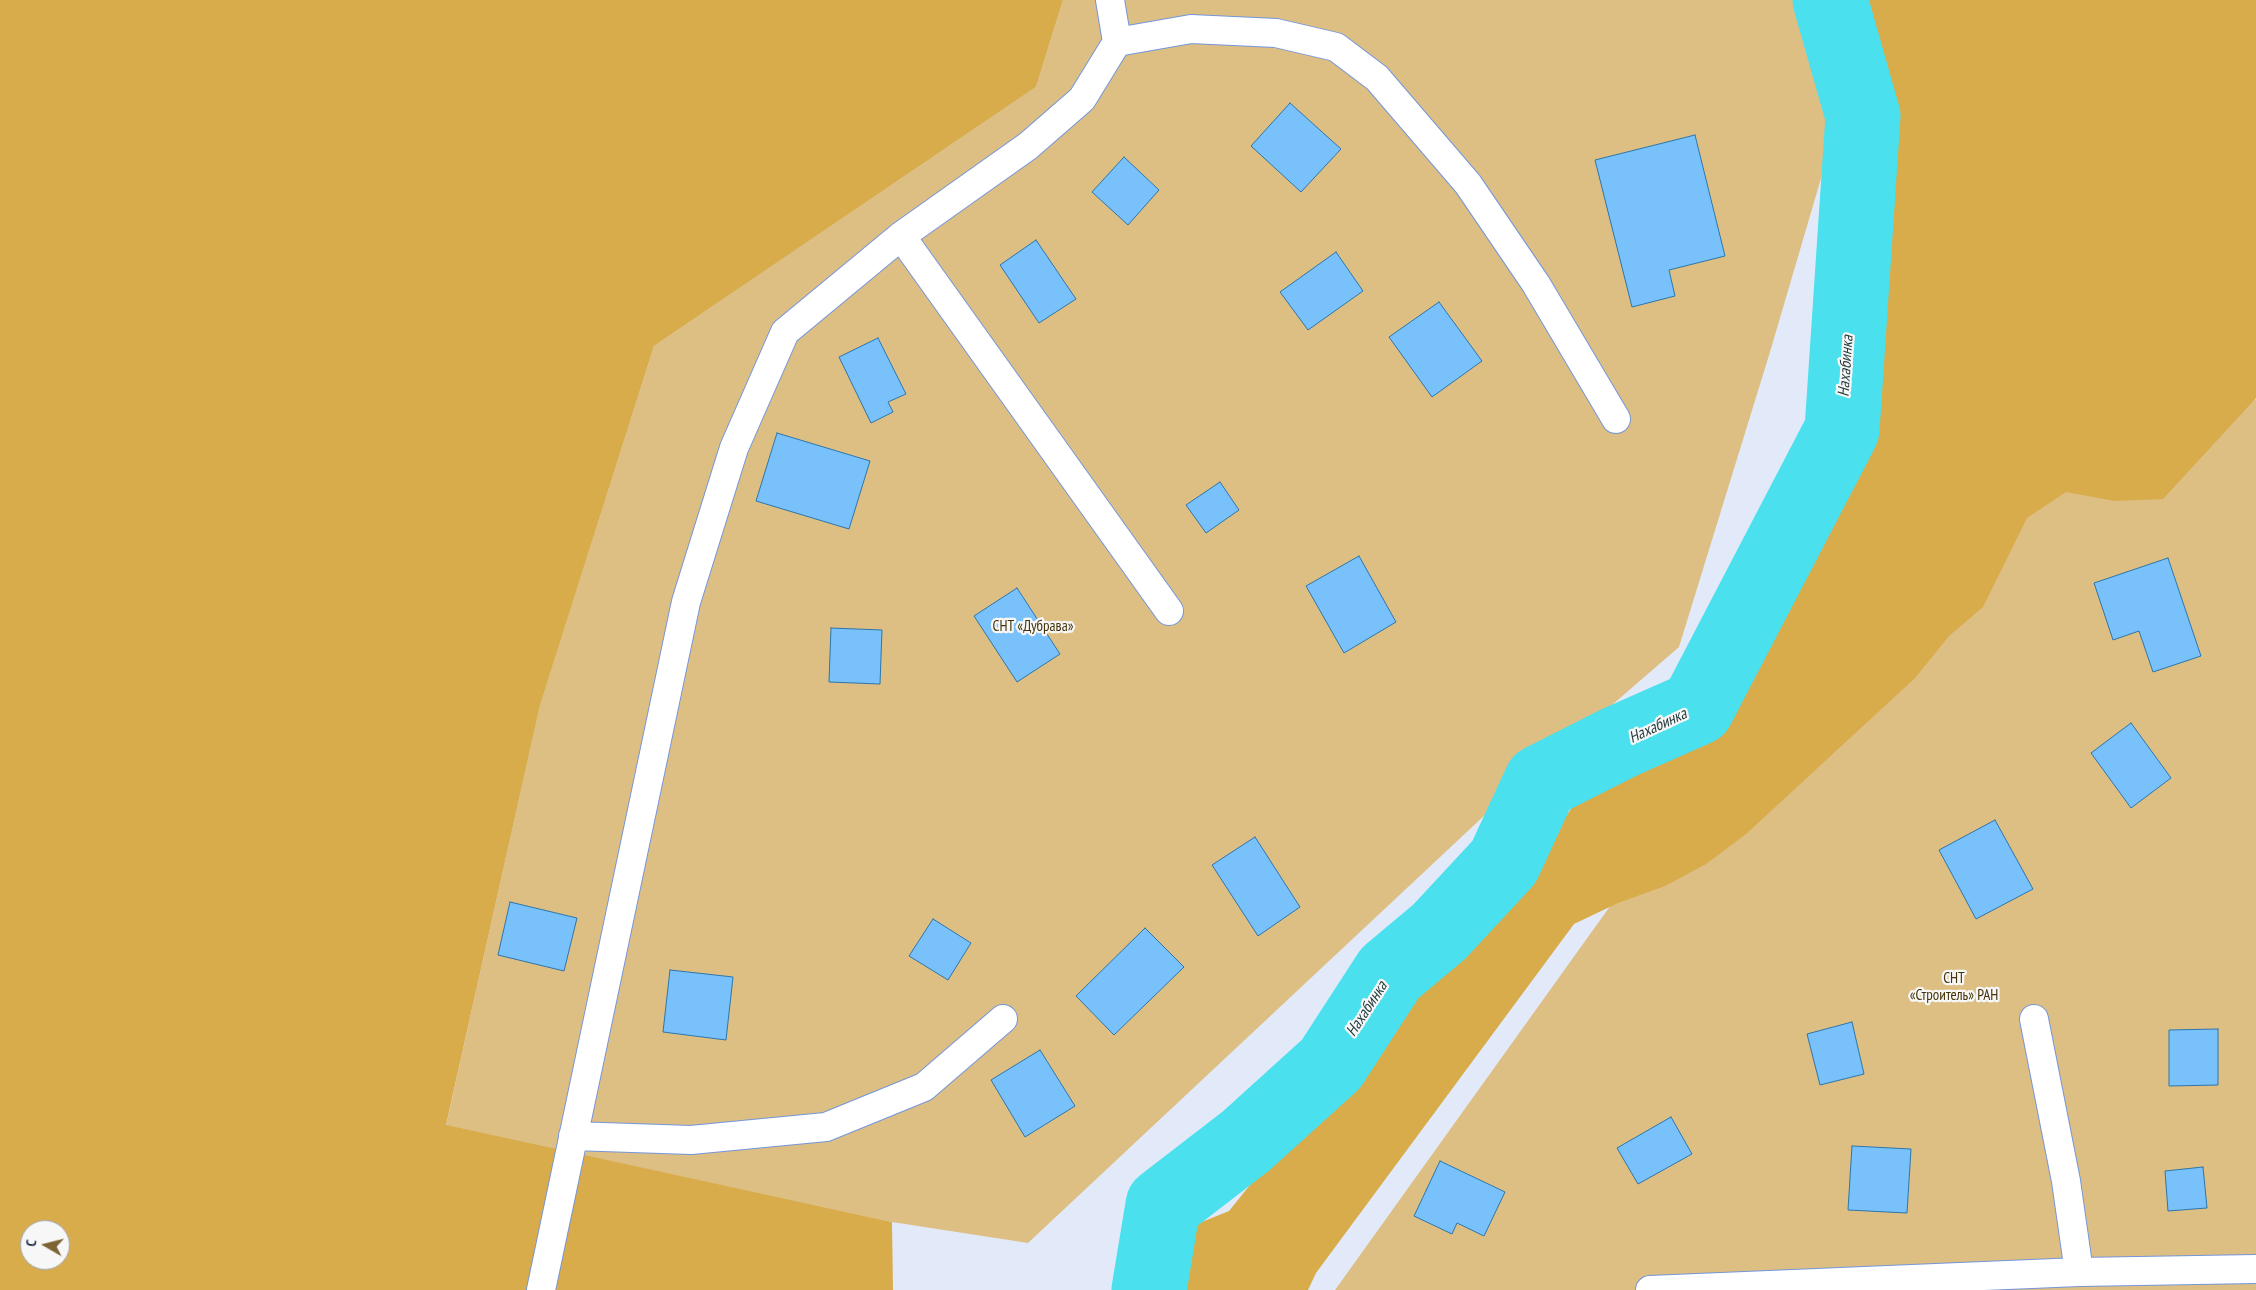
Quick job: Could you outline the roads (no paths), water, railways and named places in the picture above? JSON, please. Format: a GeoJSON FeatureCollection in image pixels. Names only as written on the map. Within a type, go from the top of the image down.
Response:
{"type":"FeatureCollection","features":[{"type":"Feature","properties":{"kind":"street"},"geometry":{"type":"LineString","coordinates":[[541,1290],[686,602],[734,448],[785,332],[901,236],[1028,146],[1082,99],[1117,42],[1110,0]]}},
{"type":"Feature","properties":{"kind":"street"},"geometry":{"type":"LineString","coordinates":[[1117,42],[1191,29],[1276,33],[1336,47],[1378,78],[1468,184],[1536,284],[1616,419]]}},
{"type":"Feature","properties":{"kind":"street"},"geometry":{"type":"LineString","coordinates":[[901,236],[1169,611]]}},
{"type":"Feature","properties":{"kind":"street"},"geometry":{"type":"LineString","coordinates":[[2034,1018],[2066,1181],[2079,1272]]}},
{"type":"Feature","properties":{"kind":"street"},"geometry":{"type":"LineString","coordinates":[[573,1136],[691,1140],[826,1128],[924,1087],[1003,1019]]}},
{"type":"Feature","properties":{"kind":"street"},"geometry":{"type":"LineString","coordinates":[[1650,1290],[2079,1272],[2256,1269]]}},
{"type":"Feature","properties":{"kind":"waterway","name":"Нахабинка"},"geometry":{"type":"LineString","coordinates":[[1149,1290],[1163,1205],[1246,1141],[1331,1064],[1390,973],[1439,932],[1504,862],[1541,782],[1620,742],[1697,708],[1842,430],[1863,116],[1830,0]]}},
{"type":"Feature","properties":{"kind":"park label","name":"СНТ «Дубрава»"},"geometry":{"type":"Point","coordinates":[1033,627]}},
{"type":"Feature","properties":{"kind":"park label","name":"СНТ «Строитель» РАН"},"geometry":{"type":"Point","coordinates":[1954,988]}}]}
